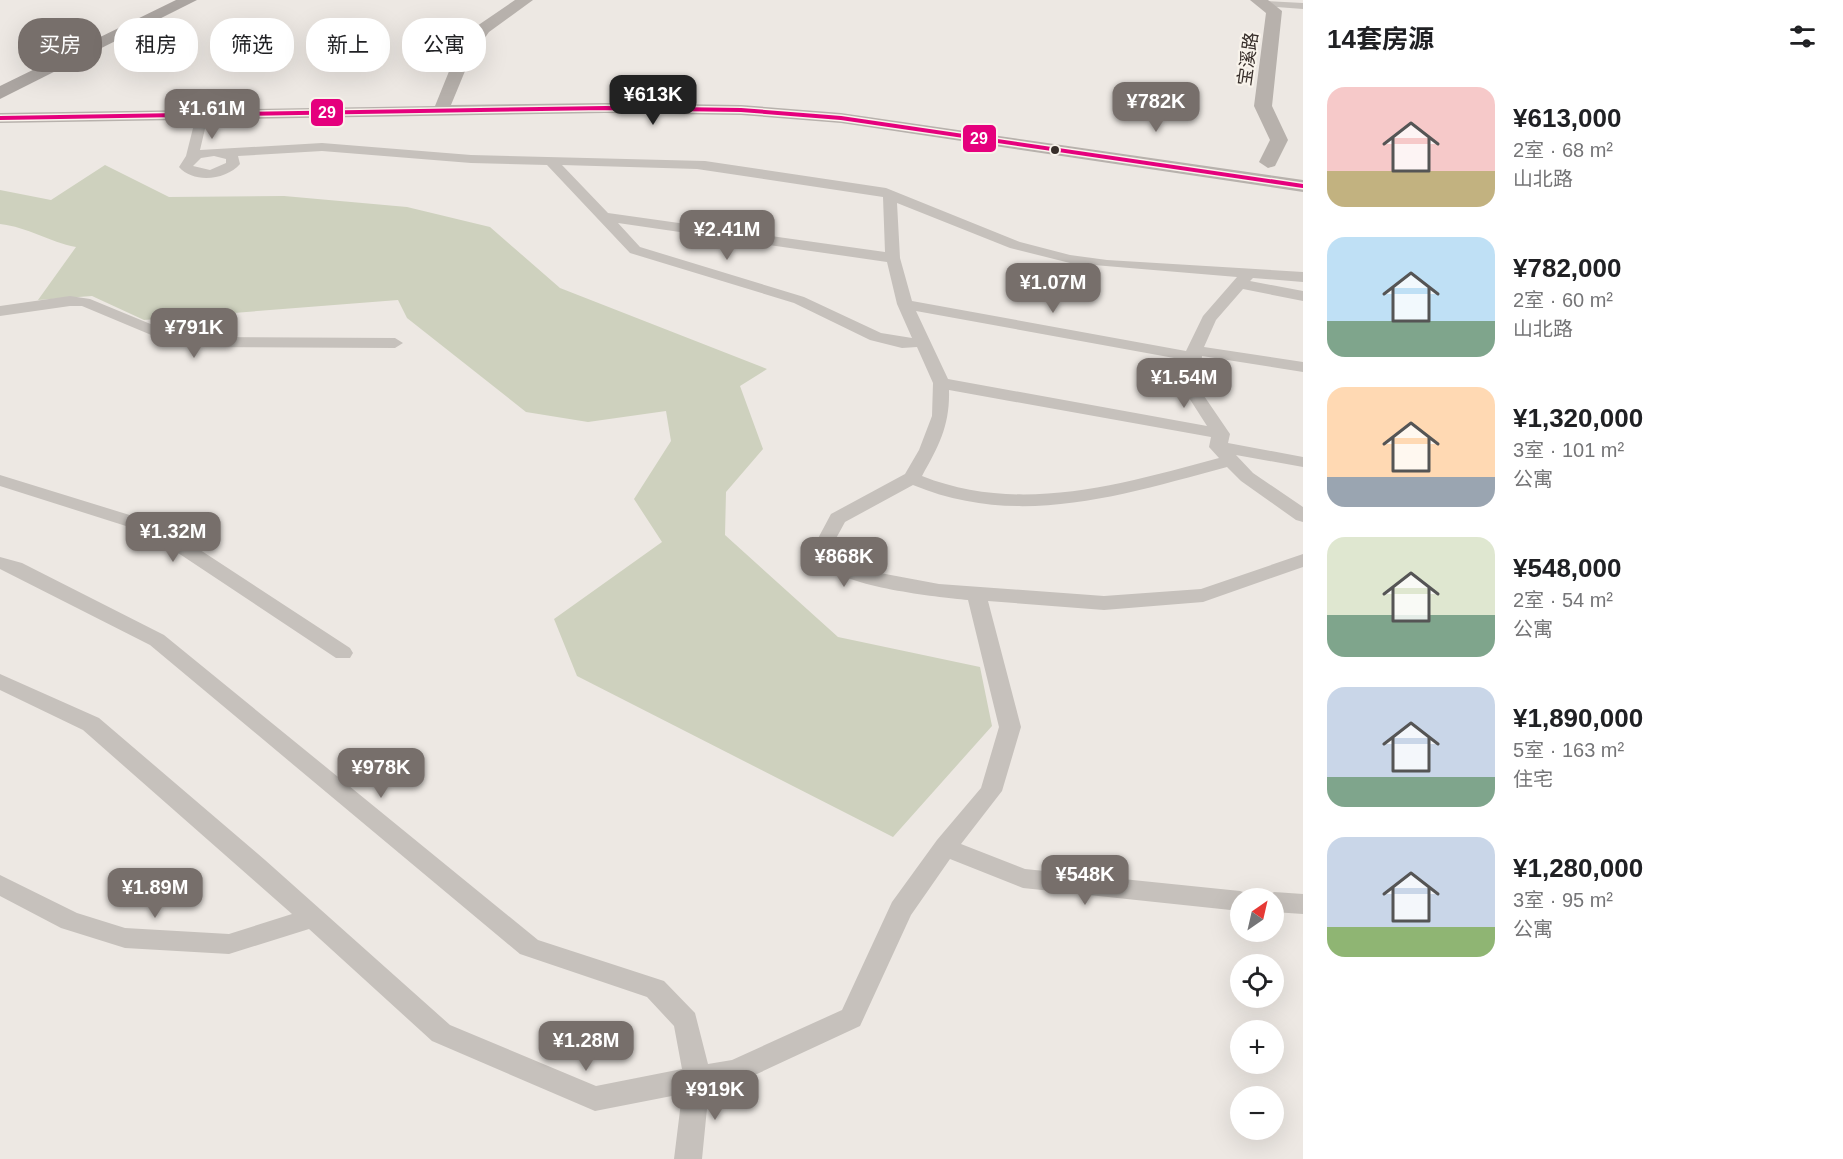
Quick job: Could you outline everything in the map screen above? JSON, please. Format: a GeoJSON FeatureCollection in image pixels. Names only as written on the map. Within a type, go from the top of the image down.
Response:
{"type":"FeatureCollection","features":[{"type":"Feature","properties":{"kind":"main road"},"geometry":{"type":"LineString","coordinates":[[0,79],[159,0]]}},
{"type":"Feature","properties":{"kind":"main road"},"geometry":{"type":"LineString","coordinates":[[0,93],[189,0]]}},
{"type":"Feature","properties":{"kind":"main road"},"geometry":{"type":"LineString","coordinates":[[443,105],[462,59],[483,29],[525,0]]}},
{"type":"Feature","properties":{"kind":"main road","name":"宝溪路"},"geometry":{"type":"LineString","coordinates":[[1262,2],[1274,14],[1263,106],[1279,140],[1268,162]]}},
{"type":"Feature","properties":{"kind":"main road"},"geometry":{"type":"LineString","coordinates":[[0,111],[665,102],[757,105],[833,111],[1297,171]]}},
{"type":"Feature","properties":{"kind":"main road"},"geometry":{"type":"LineString","coordinates":[[0,118],[605,108],[778,112],[841,118],[1303,186]]}},
{"type":"Feature","properties":{"kind":"main road"},"geometry":{"type":"LineString","coordinates":[[1005,135],[1268,162],[1297,171]]}},
{"type":"Feature","properties":{"kind":"street"},"geometry":{"type":"LineString","coordinates":[[1262,2],[1303,6]]}},
{"type":"Feature","properties":{"kind":"street"},"geometry":{"type":"LineString","coordinates":[[202,116],[192,157],[185,164],[189,170],[201,174],[217,172],[233,164],[232,157],[221,153]]}},
{"type":"Feature","properties":{"kind":"street"},"geometry":{"type":"LineString","coordinates":[[192,157],[259,149],[322,147],[471,159],[808,169],[840,176],[890,194],[1015,245],[1070,259],[1244,279],[1303,277]]}},
{"type":"Feature","properties":{"kind":"street"},"geometry":{"type":"LineString","coordinates":[[550,160],[629,246],[643,254],[799,300],[876,337],[902,343],[922,342]]}},
{"type":"Feature","properties":{"kind":"street"},"geometry":{"type":"LineString","coordinates":[[890,194],[893,258],[905,304],[941,383],[941,416],[928,450],[912,478],[838,518],[824,544],[831,561],[859,575],[939,591],[1104,603],[1203,595],[1303,560]]}},
{"type":"Feature","properties":{"kind":"street"},"geometry":{"type":"LineString","coordinates":[[604,217],[893,258]]}},
{"type":"Feature","properties":{"kind":"street"},"geometry":{"type":"LineString","coordinates":[[1244,279],[1303,296]]}},
{"type":"Feature","properties":{"kind":"street"},"geometry":{"type":"LineString","coordinates":[[1244,279],[1209,319],[1194,353],[1192,390],[1223,447],[1247,477],[1303,516]]}},
{"type":"Feature","properties":{"kind":"street"},"geometry":{"type":"LineString","coordinates":[[0,310],[70,301],[85,302],[180,342],[395,343]]}},
{"type":"Feature","properties":{"kind":"street"},"geometry":{"type":"LineString","coordinates":[[905,304],[1194,353],[1303,367]]}},
{"type":"Feature","properties":{"kind":"street"},"geometry":{"type":"LineString","coordinates":[[941,383],[1223,447],[1303,462]]}},
{"type":"Feature","properties":{"kind":"street"},"geometry":{"type":"LineString","coordinates":[[912,478],[951,494],[1031,501],[1110,493],[1223,447]]}},
{"type":"Feature","properties":{"kind":"street"},"geometry":{"type":"LineString","coordinates":[[0,480],[155,529],[343,653]]}},
{"type":"Feature","properties":{"kind":"street"},"geometry":{"type":"LineString","coordinates":[[0,563],[15,567],[157,640],[529,947],[574,964],[655,989],[686,1021],[697,1078],[688,1159]]}},
{"type":"Feature","properties":{"kind":"street"},"geometry":{"type":"LineString","coordinates":[[0,681],[91,724],[313,917],[441,1033],[595,1099],[735,1071],[851,1018],[901,909],[945,847],[992,791],[1010,727],[976,593]]}},
{"type":"Feature","properties":{"kind":"street"},"geometry":{"type":"LineString","coordinates":[[945,847],[1023,878],[1230,900]]}},
{"type":"Feature","properties":{"kind":"street"},"geometry":{"type":"LineString","coordinates":[[0,885],[70,921],[125,938],[229,944],[313,917]]}},
{"type":"Feature","properties":{"kind":"street"},"geometry":{"type":"LineString","coordinates":[[1284,902],[1303,903]]}},
{"type":"Feature","properties":{"kind":"green space"},"geometry":{"type":"Polygon","coordinates":[[[105,165],[169,197],[284,196],[407,207],[490,227],[560,288],[767,369],[740,386],[763,449],[726,492],[725,535],[838,637],[980,667],[992,726],[893,837],[577,676],[554,619],[662,542],[634,499],[671,441],[666,411],[588,422],[526,412],[407,318],[398,300],[144,320],[92,296],[38,300],[76,247],[20,228],[0,224],[0,190],[51,200],[105,165]]]}},
{"type":"Feature","properties":{"kind":"transit line","name":"29"},"geometry":{"type":"LineString","coordinates":[[0,118],[605,108],[741,110],[841,118],[1303,186]]}}]}
